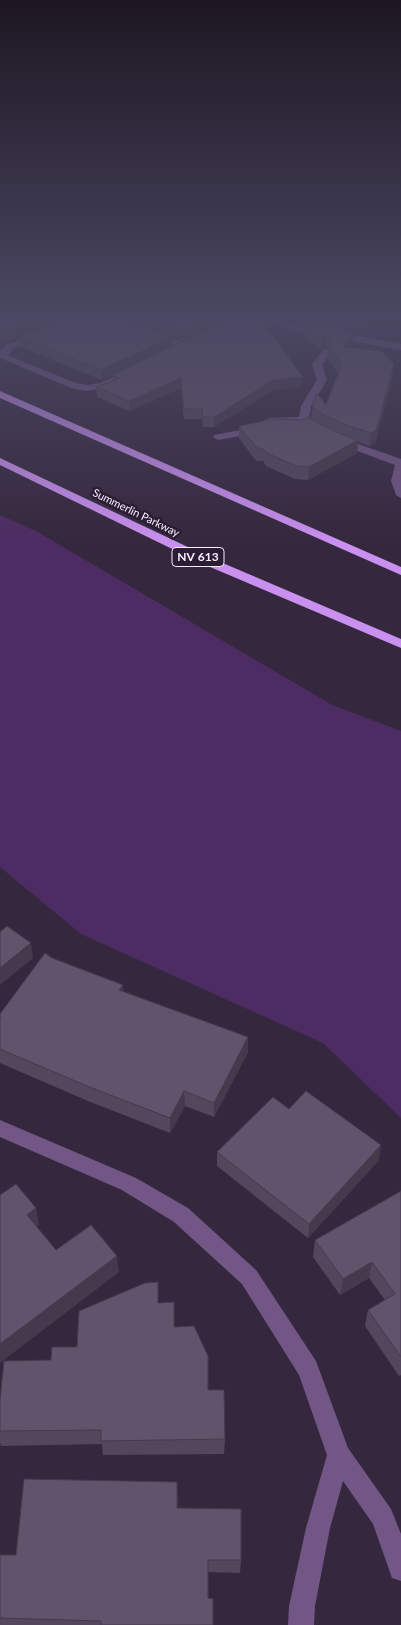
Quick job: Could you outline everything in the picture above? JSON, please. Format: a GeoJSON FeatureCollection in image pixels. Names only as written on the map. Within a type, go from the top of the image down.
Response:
{"type":"FeatureCollection","features":[{"type":"Feature","properties":{"kind":"highway"},"geometry":{"type":"LineString","coordinates":[[0,394],[401,571]]}},
{"type":"Feature","properties":{"kind":"highway","name":"Summerlin Parkway"},"geometry":{"type":"LineString","coordinates":[[0,461],[207,561],[401,644]]}},
{"type":"Feature","properties":{"kind":"street"},"geometry":{"type":"LineString","coordinates":[[304,420],[306,406],[315,391]]}},
{"type":"Feature","properties":{"kind":"street"},"geometry":{"type":"LineString","coordinates":[[218,437],[242,433],[270,421],[285,419],[304,420],[316,430],[340,441],[401,463],[396,480],[401,495]]}},
{"type":"Feature","properties":{"kind":"street"},"geometry":{"type":"LineString","coordinates":[[0,1128],[129,1184],[181,1215],[249,1277],[308,1369],[339,1456],[383,1517],[401,1569]]}},
{"type":"Feature","properties":{"kind":"street"},"geometry":{"type":"LineString","coordinates":[[301,1625],[302,1606],[318,1528],[339,1456]]}},
{"type":"Feature","properties":{"kind":"shaded area"},"geometry":{"type":"Polygon","coordinates":[[[0,515],[36,531],[332,705],[401,731],[401,1118],[323,1043],[81,934],[0,867],[0,515]]]}},
{"type":"Feature","properties":{"kind":"building"},"geometry":{"type":"Polygon","coordinates":[[[105,391],[152,391],[129,401],[105,391]]]}},
{"type":"Feature","properties":{"kind":"building"},"geometry":{"type":"Polygon","coordinates":[[[182,391],[256,391],[214,417],[203,417],[202,409],[184,409],[182,391]]]}},
{"type":"Feature","properties":{"kind":"building"},"geometry":{"type":"Polygon","coordinates":[[[331,391],[387,391],[376,431],[371,433],[346,425],[322,414],[312,406],[317,393],[326,405],[331,391]]]}},
{"type":"Feature","properties":{"kind":"building"},"geometry":{"type":"Polygon","coordinates":[[[307,417],[336,432],[358,440],[309,467],[296,466],[267,453],[263,449],[257,448],[239,426],[274,419],[306,420],[307,417]]]}},
{"type":"Feature","properties":{"kind":"building"},"geometry":{"type":"Polygon","coordinates":[[[7,926],[31,943],[0,968],[0,932],[7,926]]]}},
{"type":"Feature","properties":{"kind":"building"},"geometry":{"type":"Polygon","coordinates":[[[45,953],[52,958],[123,985],[119,990],[248,1037],[214,1103],[184,1091],[170,1118],[87,1086],[0,1049],[0,1014],[45,953]]]}},
{"type":"Feature","properties":{"kind":"building"},"geometry":{"type":"Polygon","coordinates":[[[306,1091],[381,1145],[309,1224],[217,1152],[273,1097],[289,1109],[306,1091]]]}},
{"type":"Feature","properties":{"kind":"building"},"geometry":{"type":"Polygon","coordinates":[[[16,1184],[36,1208],[27,1215],[56,1250],[91,1225],[117,1256],[0,1344],[0,1195],[16,1184]]]}},
{"type":"Feature","properties":{"kind":"building"},"geometry":{"type":"Polygon","coordinates":[[[401,1191],[401,1357],[368,1310],[395,1294],[372,1262],[343,1279],[315,1240],[401,1191]]]}},
{"type":"Feature","properties":{"kind":"building"},"geometry":{"type":"Polygon","coordinates":[[[158,1282],[158,1303],[174,1302],[174,1327],[194,1326],[208,1356],[208,1390],[224,1390],[225,1439],[101,1441],[101,1430],[0,1431],[0,1400],[4,1361],[51,1360],[52,1347],[77,1347],[79,1311],[145,1283],[158,1282]]]}},
{"type":"Feature","properties":{"kind":"building"},"geometry":{"type":"Polygon","coordinates":[[[24,1479],[177,1482],[177,1508],[241,1509],[241,1560],[208,1560],[208,1598],[213,1599],[213,1625],[101,1625],[101,1621],[0,1618],[0,1555],[16,1555],[24,1479]]]}}]}
